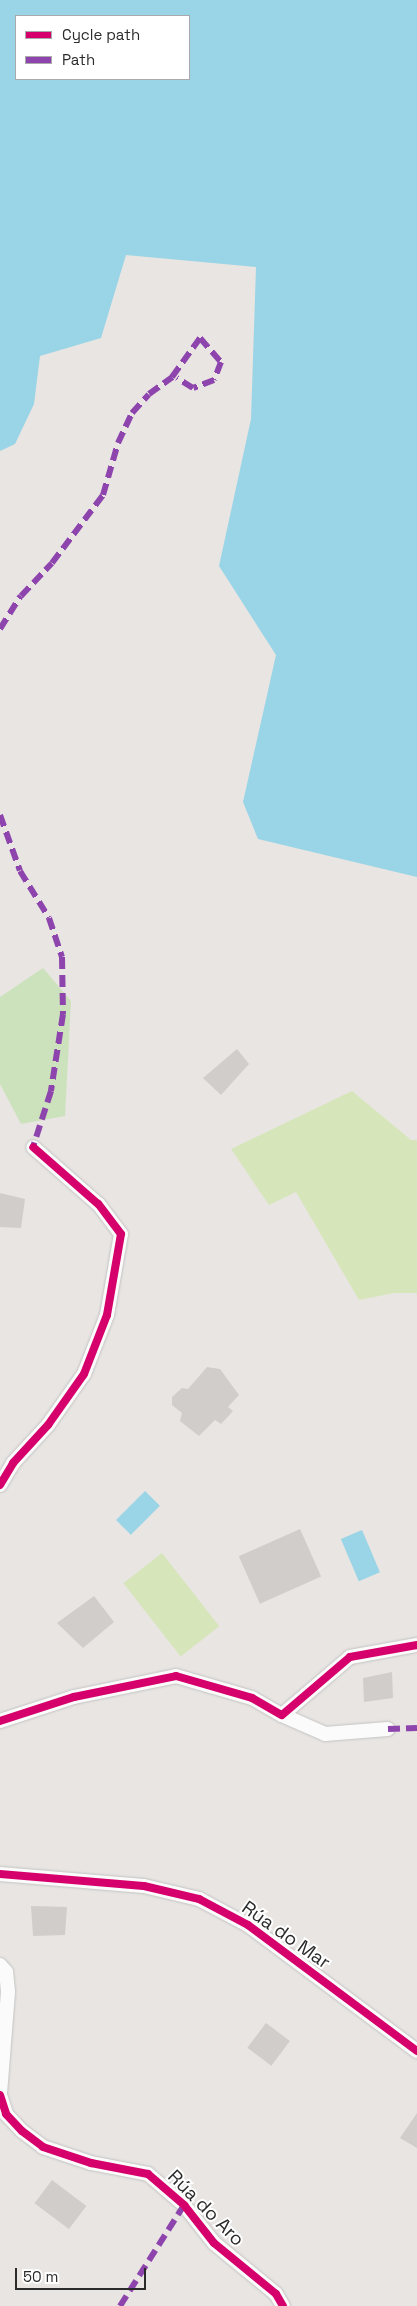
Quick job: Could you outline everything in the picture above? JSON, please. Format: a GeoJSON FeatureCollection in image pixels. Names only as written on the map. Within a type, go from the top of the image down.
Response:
{"type":"FeatureCollection","features":[{"type":"Feature","properties":{"kind":"street"},"geometry":{"type":"LineString","coordinates":[[0,1484],[13,1463],[48,1425],[84,1374],[108,1314],[121,1234],[98,1204],[32,1147]]}},
{"type":"Feature","properties":{"kind":"street"},"geometry":{"type":"LineString","coordinates":[[282,1715],[350,1657],[417,1645]]}},
{"type":"Feature","properties":{"kind":"street"},"geometry":{"type":"LineString","coordinates":[[0,1721],[74,1697],[176,1676],[252,1698],[282,1715],[325,1734],[388,1729]]}},
{"type":"Feature","properties":{"kind":"street","name":"Rúa do Mar"},"geometry":{"type":"LineString","coordinates":[[0,1874],[144,1886],[199,1899],[248,1925],[417,2051]]}},
{"type":"Feature","properties":{"kind":"street","name":"Rúa do Aro"},"geometry":{"type":"LineString","coordinates":[[0,1965],[6,1972],[8,1992],[0,2094],[6,2114],[22,2131],[43,2147],[91,2163],[148,2174],[184,2205],[214,2244],[276,2294],[283,2306]]}},
{"type":"Feature","properties":{"kind":"green space"},"geometry":{"type":"Polygon","coordinates":[[[43,968],[71,1001],[65,1116],[21,1124],[0,1084],[0,997],[43,968]]]}},
{"type":"Feature","properties":{"kind":"green space"},"geometry":{"type":"Polygon","coordinates":[[[352,1091],[411,1140],[417,1140],[417,1293],[394,1293],[359,1300],[296,1192],[269,1205],[231,1149],[352,1091]]]}},
{"type":"Feature","properties":{"kind":"green space"},"geometry":{"type":"Polygon","coordinates":[[[162,1553],[219,1626],[181,1656],[123,1583],[162,1553]]]}},
{"type":"Feature","properties":{"kind":"water"},"geometry":{"type":"Polygon","coordinates":[[[0,0],[417,0],[417,877],[258,839],[243,802],[276,655],[219,566],[251,419],[256,267],[126,255],[101,338],[40,356],[34,404],[15,444],[0,451],[0,0]]]}},
{"type":"Feature","properties":{"kind":"water"},"geometry":{"type":"Polygon","coordinates":[[[145,1491],[160,1506],[131,1535],[116,1520],[145,1491]]]}},
{"type":"Feature","properties":{"kind":"water"},"geometry":{"type":"Polygon","coordinates":[[[362,1530],[380,1572],[359,1581],[341,1539],[362,1530]]]}},
{"type":"Feature","properties":{"kind":"building"},"geometry":{"type":"Polygon","coordinates":[[[237,1049],[249,1064],[221,1095],[203,1078],[237,1049]]]}},
{"type":"Feature","properties":{"kind":"building"},"geometry":{"type":"Polygon","coordinates":[[[0,1193],[25,1199],[21,1228],[0,1227],[0,1193]]]}},
{"type":"Feature","properties":{"kind":"building"},"geometry":{"type":"Polygon","coordinates":[[[207,1367],[220,1369],[239,1395],[228,1407],[233,1411],[221,1424],[215,1420],[199,1436],[180,1421],[182,1413],[172,1405],[172,1397],[182,1388],[188,1389],[207,1367]]]}},
{"type":"Feature","properties":{"kind":"building"},"geometry":{"type":"Polygon","coordinates":[[[300,1529],[321,1577],[260,1604],[239,1556],[300,1529]]]}},
{"type":"Feature","properties":{"kind":"building"},"geometry":{"type":"Polygon","coordinates":[[[94,1596],[114,1622],[83,1648],[57,1623],[94,1596]]]}},
{"type":"Feature","properties":{"kind":"building"},"geometry":{"type":"Polygon","coordinates":[[[392,1672],[393,1698],[364,1702],[363,1678],[392,1672]]]}},
{"type":"Feature","properties":{"kind":"building"},"geometry":{"type":"Polygon","coordinates":[[[31,1906],[67,1907],[65,1935],[33,1936],[31,1906]]]}},
{"type":"Feature","properties":{"kind":"building"},"geometry":{"type":"Polygon","coordinates":[[[266,2023],[290,2041],[271,2066],[247,2048],[266,2023]]]}},
{"type":"Feature","properties":{"kind":"building"},"geometry":{"type":"Polygon","coordinates":[[[417,2113],[417,2148],[400,2138],[417,2113]]]}},
{"type":"Feature","properties":{"kind":"building"},"geometry":{"type":"Polygon","coordinates":[[[52,2180],[86,2206],[69,2229],[35,2203],[52,2180]]]}},
{"type":"Feature","properties":{"kind":"marked path"},"geometry":{"type":"LineString","coordinates":[[0,629],[21,596],[52,563],[103,495],[118,443],[132,413],[149,394],[172,377],[200,338],[221,362],[214,380],[193,388],[177,378]]}},
{"type":"Feature","properties":{"kind":"marked path"},"geometry":{"type":"LineString","coordinates":[[0,815],[20,871],[49,918],[62,957],[63,1014],[51,1091],[33,1147]]}},
{"type":"Feature","properties":{"kind":"marked path"},"geometry":{"type":"LineString","coordinates":[[388,1729],[417,1728]]}},
{"type":"Feature","properties":{"kind":"marked path"},"geometry":{"type":"LineString","coordinates":[[120,2306],[184,2205]]}},
{"type":"Feature","properties":{"kind":"cycle path"},"geometry":{"type":"LineString","coordinates":[[0,1485],[13,1463],[48,1425],[84,1374],[107,1315],[121,1234],[98,1204],[33,1147]]}},
{"type":"Feature","properties":{"kind":"cycle path"},"geometry":{"type":"LineString","coordinates":[[0,1721],[74,1697],[176,1676],[252,1698],[282,1715],[350,1657],[417,1645]]}},
{"type":"Feature","properties":{"kind":"cycle path"},"geometry":{"type":"LineString","coordinates":[[0,1874],[144,1886],[199,1899],[248,1925],[417,2051]]}},
{"type":"Feature","properties":{"kind":"cycle path"},"geometry":{"type":"LineString","coordinates":[[0,2095],[6,2114],[22,2131],[43,2147],[91,2163],[148,2174],[184,2205],[214,2243],[276,2294],[283,2306]]}}]}
